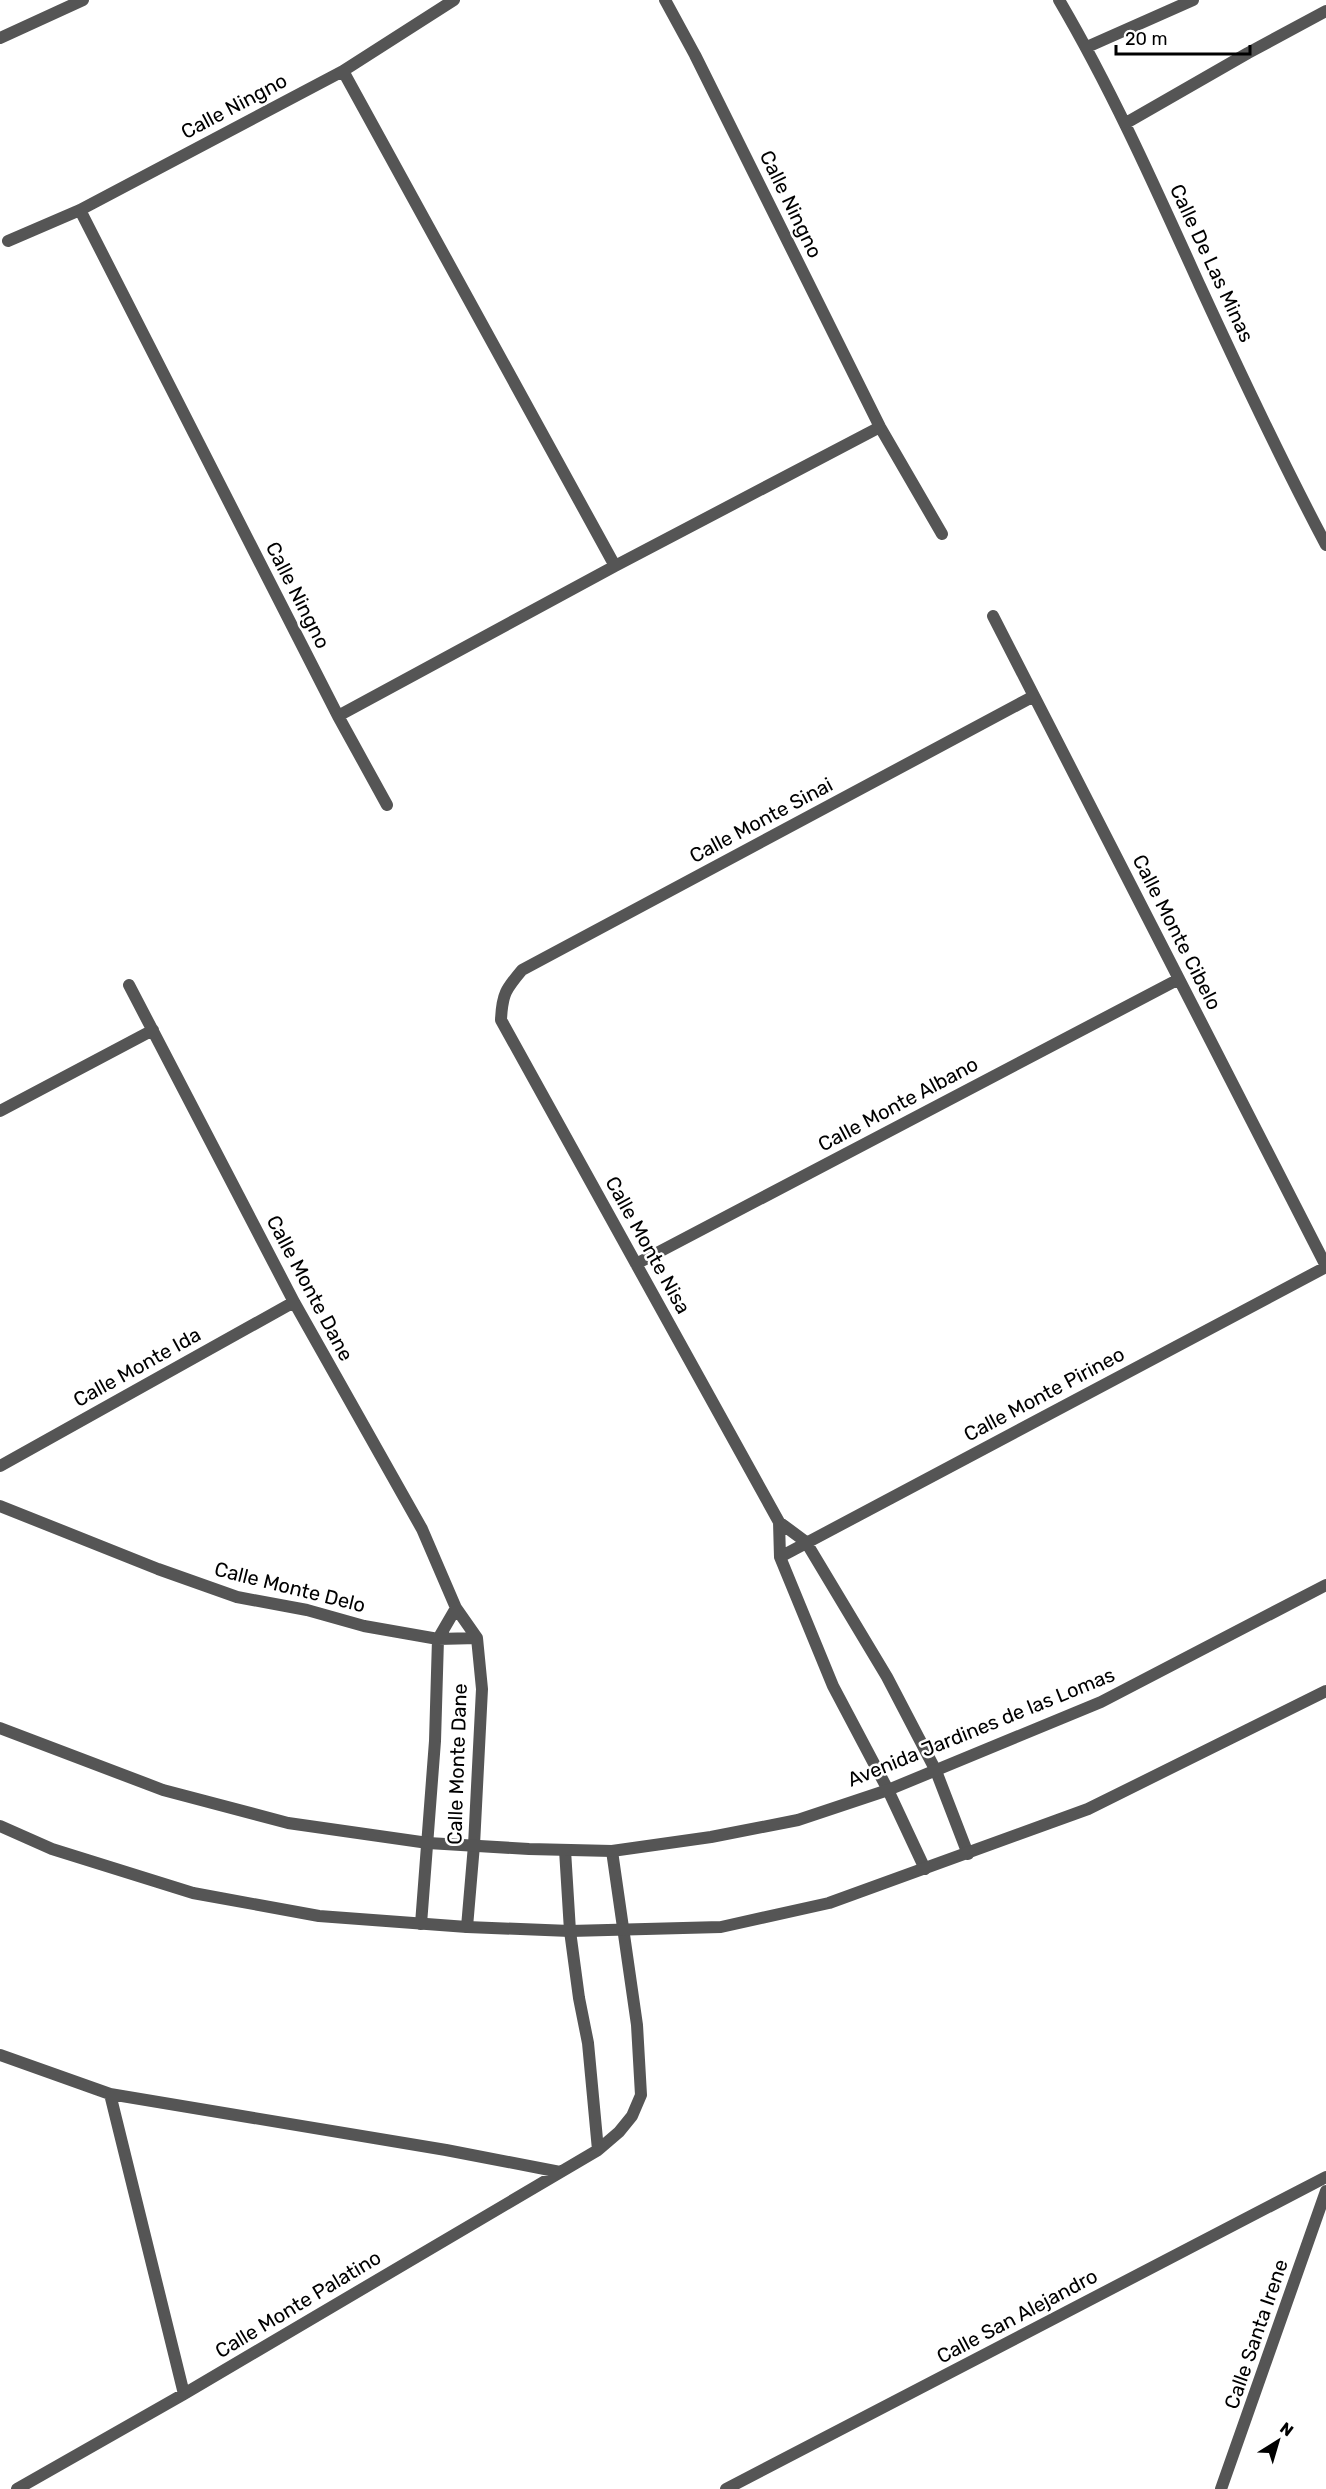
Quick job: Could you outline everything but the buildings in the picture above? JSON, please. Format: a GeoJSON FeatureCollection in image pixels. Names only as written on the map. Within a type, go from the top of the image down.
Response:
{"type":"FeatureCollection","features":[{"type":"Feature","properties":{"kind":"street"},"geometry":{"type":"LineString","coordinates":[[0,38],[83,0]]}},
{"type":"Feature","properties":{"kind":"street","name":"Calle Ningno"},"geometry":{"type":"LineString","coordinates":[[8,241],[80,210],[343,70],[454,0]]}},
{"type":"Feature","properties":{"kind":"street","name":"Calle Ningno"},"geometry":{"type":"LineString","coordinates":[[665,0],[695,55],[880,427],[942,534]]}},
{"type":"Feature","properties":{"kind":"street","name":"Calle De Las Minas"},"geometry":{"type":"LineString","coordinates":[[1059,0],[1126,123],[1284,465],[1326,545]]}},
{"type":"Feature","properties":{"kind":"street"},"geometry":{"type":"LineString","coordinates":[[1087,48],[1192,0]]}},
{"type":"Feature","properties":{"kind":"street"},"geometry":{"type":"LineString","coordinates":[[1126,123],[1326,11]]}},
{"type":"Feature","properties":{"kind":"street"},"geometry":{"type":"LineString","coordinates":[[343,70],[615,566]]}},
{"type":"Feature","properties":{"kind":"street","name":"Calle Ningno"},"geometry":{"type":"LineString","coordinates":[[80,210],[338,716],[387,805]]}},
{"type":"Feature","properties":{"kind":"street"},"geometry":{"type":"LineString","coordinates":[[338,716],[615,566],[880,427]]}},
{"type":"Feature","properties":{"kind":"street","name":"Calle Monte Cibelo"},"geometry":{"type":"LineString","coordinates":[[993,615],[1326,1266]]}},
{"type":"Feature","properties":{"kind":"street","name":"Calle Monte Sinai"},"geometry":{"type":"LineString","coordinates":[[510,984],[522,970],[1034,696]]}},
{"type":"Feature","properties":{"kind":"street","name":"Calle Monte Albano"},"geometry":{"type":"LineString","coordinates":[[636,1264],[1179,979]]}},
{"type":"Feature","properties":{"kind":"street","name":"Calle Monte Nisa"},"geometry":{"type":"LineString","coordinates":[[510,984],[502,999],[501,1020],[779,1522],[806,1542],[887,1677],[936,1771],[968,1854]]}},
{"type":"Feature","properties":{"kind":"street","name":"Calle Monte Dane"},"geometry":{"type":"LineString","coordinates":[[129,985],[294,1302],[422,1529],[456,1608],[477,1638],[482,1689],[474,1845],[467,1927]]}},
{"type":"Feature","properties":{"kind":"street"},"geometry":{"type":"LineString","coordinates":[[0,1111],[153,1030]]}},
{"type":"Feature","properties":{"kind":"street","name":"Calle Monte Pirineo"},"geometry":{"type":"LineString","coordinates":[[780,1557],[1326,1266]]}},
{"type":"Feature","properties":{"kind":"street","name":"Calle Monte Ida"},"geometry":{"type":"LineString","coordinates":[[0,1466],[294,1302]]}},
{"type":"Feature","properties":{"kind":"street","name":"Calle Monte Delo"},"geometry":{"type":"LineString","coordinates":[[0,1506],[147,1565],[237,1597],[307,1610],[364,1626],[438,1639],[477,1638]]}},
{"type":"Feature","properties":{"kind":"street","name":"Calle Monte Nisa"},"geometry":{"type":"LineString","coordinates":[[779,1522],[780,1557],[832,1686],[888,1790],[925,1869]]}},
{"type":"Feature","properties":{"kind":"street","name":"Avenida Jardines de las Lomas"},"geometry":{"type":"LineString","coordinates":[[0,1728],[163,1791],[288,1823],[428,1843],[612,1851],[711,1837],[798,1820],[888,1790],[1101,1702],[1326,1585]]}},
{"type":"Feature","properties":{"kind":"street"},"geometry":{"type":"LineString","coordinates":[[438,1639],[456,1608]]}},
{"type":"Feature","properties":{"kind":"street","name":"Calle Monte Dane"},"geometry":{"type":"LineString","coordinates":[[421,1924],[438,1699],[438,1639]]}},
{"type":"Feature","properties":{"kind":"street"},"geometry":{"type":"LineString","coordinates":[[0,1826],[52,1849],[194,1893],[319,1916],[467,1927],[570,1931],[721,1927],[829,1903],[1088,1809],[1326,1690]]}},
{"type":"Feature","properties":{"kind":"street"},"geometry":{"type":"LineString","coordinates":[[565,1850],[570,1931],[588,2043],[598,2150]]}},
{"type":"Feature","properties":{"kind":"street","name":"Calle Monte Palatino"},"geometry":{"type":"LineString","coordinates":[[17,2489],[184,2394],[598,2150],[619,2132],[632,2116],[640,2095],[637,2025],[612,1851]]}},
{"type":"Feature","properties":{"kind":"street"},"geometry":{"type":"LineString","coordinates":[[0,2055],[110,2094],[446,2150],[560,2172]]}},
{"type":"Feature","properties":{"kind":"street"},"geometry":{"type":"LineString","coordinates":[[110,2094],[184,2394]]}},
{"type":"Feature","properties":{"kind":"street","name":"Calle San Alejandro"},"geometry":{"type":"LineString","coordinates":[[726,2489],[1326,2177]]}},
{"type":"Feature","properties":{"kind":"street","name":"Calle Santa Irene"},"geometry":{"type":"LineString","coordinates":[[1221,2489],[1326,2191]]}}]}
